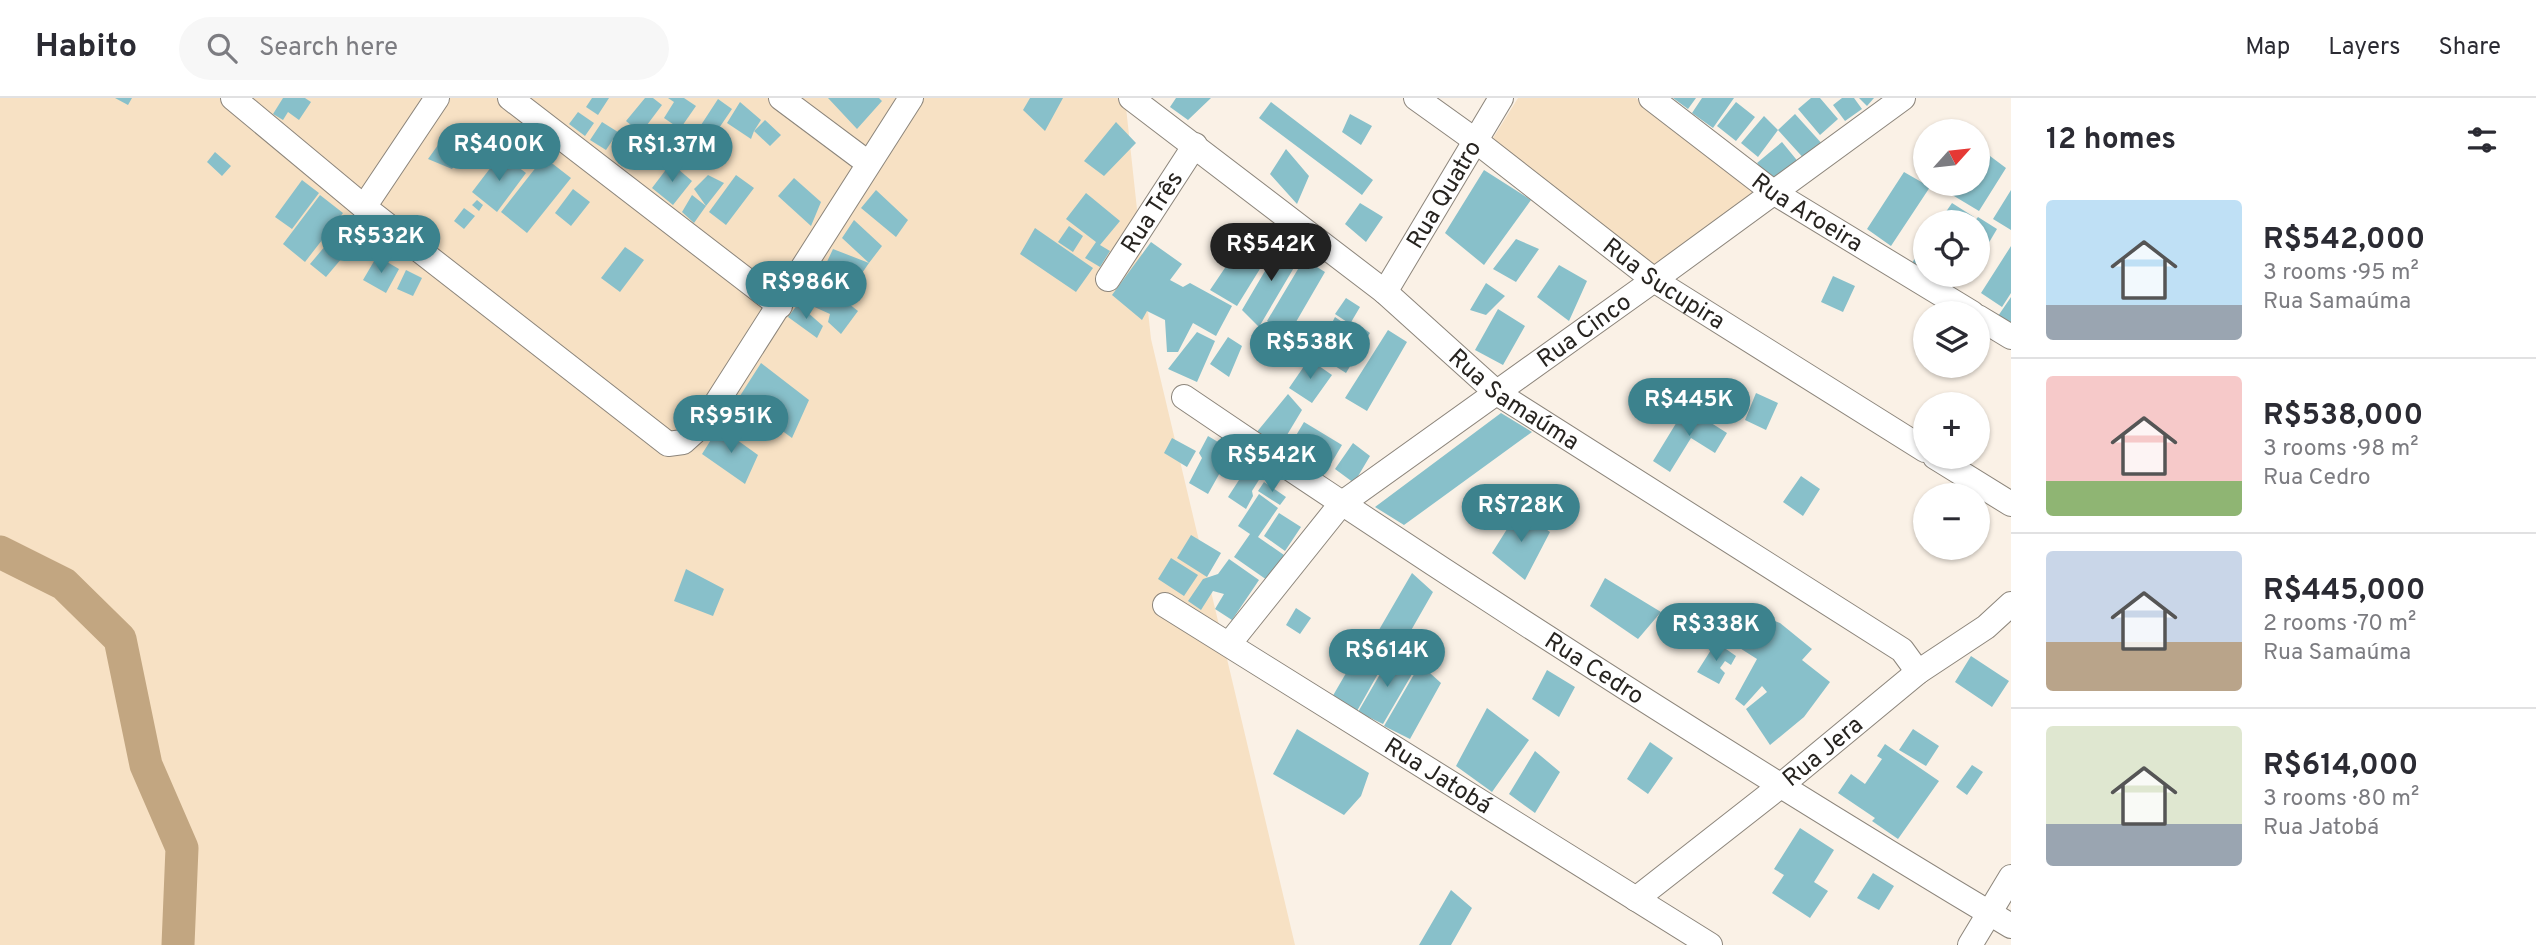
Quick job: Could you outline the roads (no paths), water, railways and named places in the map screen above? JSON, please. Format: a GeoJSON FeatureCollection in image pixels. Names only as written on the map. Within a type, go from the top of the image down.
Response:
{"type":"FeatureCollection","features":[{"type":"Feature","properties":{"kind":"street"},"geometry":{"type":"LineString","coordinates":[[233,98],[364,207],[668,444],[683,442],[703,424],[911,98]]}},
{"type":"Feature","properties":{"kind":"street"},"geometry":{"type":"LineString","coordinates":[[364,207],[437,98]]}},
{"type":"Feature","properties":{"kind":"street"},"geometry":{"type":"LineString","coordinates":[[510,98],[780,306]]}},
{"type":"Feature","properties":{"kind":"street"},"geometry":{"type":"LineString","coordinates":[[781,98],[868,163]]}},
{"type":"Feature","properties":{"kind":"street","name":"Rua Samaúma"},"geometry":{"type":"LineString","coordinates":[[1131,98],[1385,292],[1497,393],[1902,650],[1918,672]]}},
{"type":"Feature","properties":{"kind":"street","name":"Rua Sucupira"},"geometry":{"type":"LineString","coordinates":[[1416,98],[1476,141],[1654,280],[1913,442]]}},
{"type":"Feature","properties":{"kind":"street","name":"Rua Quatro"},"geometry":{"type":"LineString","coordinates":[[1385,292],[1501,98]]}},
{"type":"Feature","properties":{"kind":"street","name":"Rua Aroeira"},"geometry":{"type":"LineString","coordinates":[[1651,98],[1773,192],[1952,301]]}},
{"type":"Feature","properties":{"kind":"street","name":"Rua Cinco"},"geometry":{"type":"LineString","coordinates":[[1229,644],[1341,504],[1903,98]]}},
{"type":"Feature","properties":{"kind":"street","name":"Rua Três"},"geometry":{"type":"LineString","coordinates":[[1108,279],[1195,145]]}},
{"type":"Feature","properties":{"kind":"street"},"geometry":{"type":"LineString","coordinates":[[1990,324],[2011,337]]}},
{"type":"Feature","properties":{"kind":"street","name":"Rua Cedro"},"geometry":{"type":"LineString","coordinates":[[1184,397],[1341,504],[1779,787],[2011,926]]}},
{"type":"Feature","properties":{"kind":"street"},"geometry":{"type":"LineString","coordinates":[[1954,469],[2011,504]]}},
{"type":"Feature","properties":{"kind":"street","name":"Rua Jera"},"geometry":{"type":"LineString","coordinates":[[1636,899],[1779,787],[1918,672],[1986,627],[2011,604]]}},
{"type":"Feature","properties":{"kind":"street","name":"Rua Jatobá"},"geometry":{"type":"LineString","coordinates":[[1165,605],[1710,945]]}},
{"type":"Feature","properties":{"kind":"street"},"geometry":{"type":"LineString","coordinates":[[1970,945],[2011,877]]}},
{"type":"Feature","properties":{"kind":"waterway"},"geometry":{"type":"LineString","coordinates":[[0,552],[64,584],[120,639],[146,765],[182,848],[178,945]]}}]}
